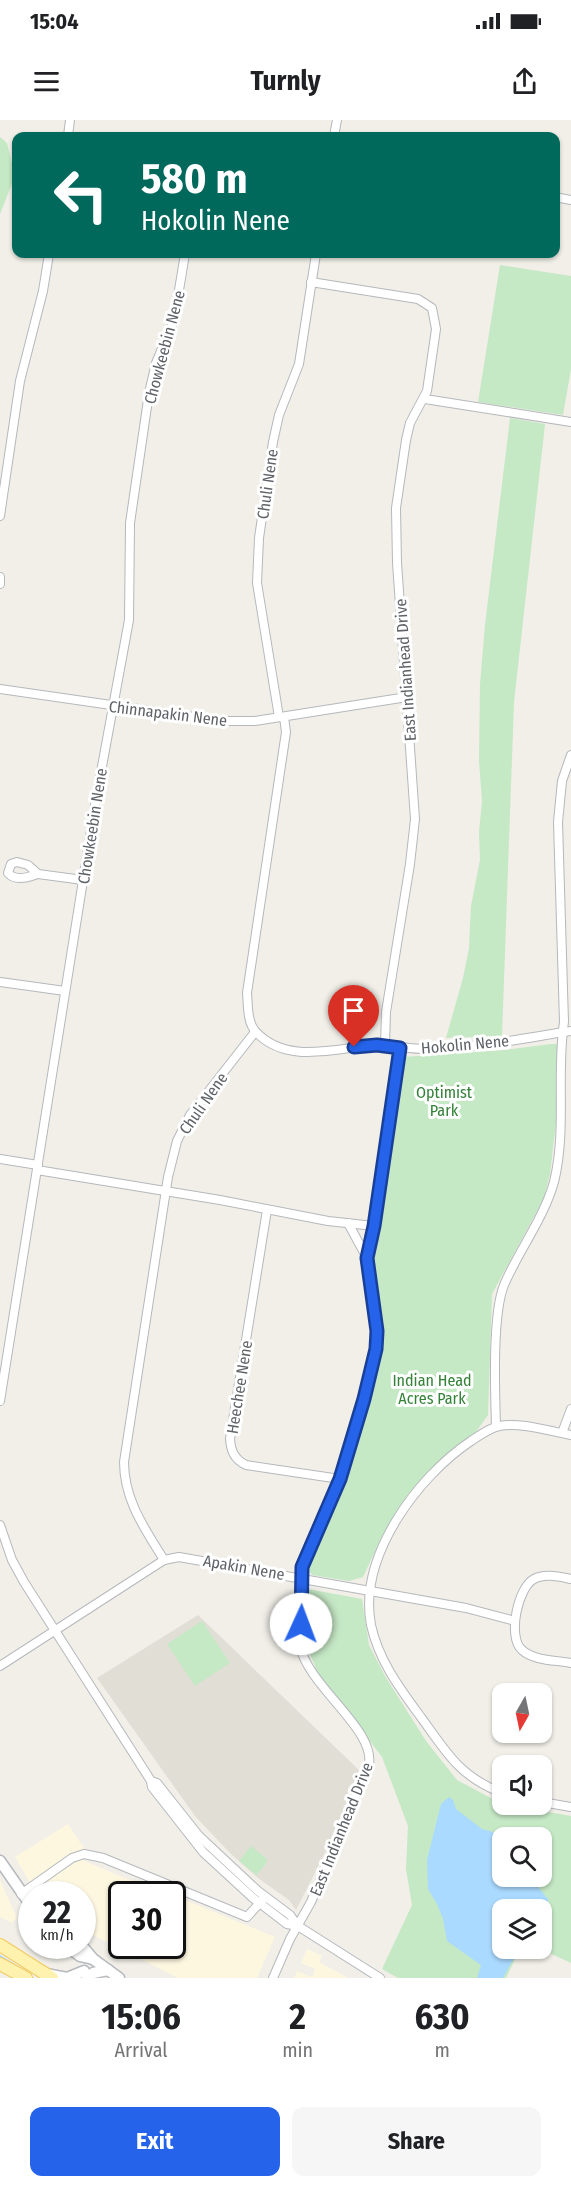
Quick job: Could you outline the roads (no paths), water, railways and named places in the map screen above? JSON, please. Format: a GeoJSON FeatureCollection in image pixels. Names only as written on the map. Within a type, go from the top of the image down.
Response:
{"type":"FeatureCollection","features":[{"type":"Feature","properties":{"kind":"main road"},"geometry":{"type":"LineString","coordinates":[[0,1945],[49,1976]]}},
{"type":"Feature","properties":{"kind":"main road"},"geometry":{"type":"LineString","coordinates":[[0,1964],[26,1978]]}},
{"type":"Feature","properties":{"kind":"main road"},"geometry":{"type":"LineString","coordinates":[[0,1969],[12,1978]]}},
{"type":"Feature","properties":{"kind":"street"},"geometry":{"type":"LineString","coordinates":[[0,516],[20,381],[48,258]]}},
{"type":"Feature","properties":{"kind":"street","name":"Chowkeebin Nene"},"geometry":{"type":"LineString","coordinates":[[0,1401],[82,880],[129,620],[130,523],[149,393],[156,363],[174,320],[185,258]]}},
{"type":"Feature","properties":{"kind":"street","name":"Chuli Nene"},"geometry":{"type":"LineString","coordinates":[[164,1560],[129,1498],[125,1487],[124,1462],[172,1157],[182,1129],[190,1115],[255,1032],[251,1024],[248,993],[286,732],[281,717],[257,583],[259,537],[273,442],[279,415],[299,364],[315,258]]}},
{"type":"Feature","properties":{"kind":"street","name":"East Indianhead Drive"},"geometry":{"type":"LineString","coordinates":[[311,282],[425,302],[432,308],[436,329],[424,399],[410,423],[406,440],[396,508],[397,563],[415,819],[386,1012],[385,1045]]}},
{"type":"Feature","properties":{"kind":"street"},"geometry":{"type":"LineString","coordinates":[[424,399],[571,422]]}},
{"type":"Feature","properties":{"kind":"street"},"geometry":{"type":"LineString","coordinates":[[0,577],[0,584]]}},
{"type":"Feature","properties":{"kind":"street","name":"Chinnapakin Nene"},"geometry":{"type":"LineString","coordinates":[[0,689],[222,722],[255,721],[407,697]]}},
{"type":"Feature","properties":{"kind":"street"},"geometry":{"type":"LineString","coordinates":[[496,1426],[498,1305],[503,1286],[549,1196],[554,1180],[562,1105],[561,1058],[567,1031],[564,1022],[558,822],[562,781],[571,755]]}},
{"type":"Feature","properties":{"kind":"street"},"geometry":{"type":"LineString","coordinates":[[38,874],[82,880]]}},
{"type":"Feature","properties":{"kind":"street"},"geometry":{"type":"LineString","coordinates":[[0,982],[65,991]]}},
{"type":"Feature","properties":{"kind":"street","name":"Hokolin Nene"},"geometry":{"type":"LineString","coordinates":[[255,1032],[273,1044],[296,1052],[385,1045],[430,1049],[529,1038],[567,1031]]}},
{"type":"Feature","properties":{"kind":"street","name":"East Indianhead Drive"},"geometry":{"type":"LineString","coordinates":[[298,1926],[311,1902],[371,1756],[355,1726],[311,1673],[303,1658],[300,1646],[302,1567],[340,1479],[376,1349],[377,1331],[367,1258],[374,1226],[400,1048]]}},
{"type":"Feature","properties":{"kind":"street"},"geometry":{"type":"LineString","coordinates":[[0,1159],[166,1192],[374,1226]]}},
{"type":"Feature","properties":{"kind":"street","name":"Heechee Nene"},"geometry":{"type":"LineString","coordinates":[[267,1210],[230,1439],[231,1449],[235,1457],[246,1465],[340,1479]]}},
{"type":"Feature","properties":{"kind":"street"},"geometry":{"type":"LineString","coordinates":[[348,1223],[367,1258]]}},
{"type":"Feature","properties":{"kind":"street"},"geometry":{"type":"LineString","coordinates":[[492,1788],[470,1777],[457,1765],[388,1670],[376,1642],[370,1612],[370,1591],[385,1541],[395,1521],[431,1473],[454,1452],[496,1426],[521,1426],[567,1434],[571,1409]]}},
{"type":"Feature","properties":{"kind":"street"},"geometry":{"type":"LineString","coordinates":[[0,1526],[12,1560],[151,1781],[152,1787],[176,1814],[203,1852],[255,1894],[287,1924],[298,1926],[380,1978]]}},
{"type":"Feature","properties":{"kind":"street","name":"Apakin Nene"},"geometry":{"type":"LineString","coordinates":[[0,1666],[164,1560],[188,1557],[466,1608],[515,1620]]}},
{"type":"Feature","properties":{"kind":"street"},"geometry":{"type":"LineString","coordinates":[[571,1579],[547,1576],[532,1580],[524,1591],[515,1620],[515,1636],[523,1652],[532,1656],[571,1663]]}},
{"type":"Feature","properties":{"kind":"street"},"geometry":{"type":"LineString","coordinates":[[552,1804],[571,1807]]}},
{"type":"Feature","properties":{"kind":"street"},"geometry":{"type":"LineString","coordinates":[[39,1881],[72,1858],[84,1854],[94,1855],[247,1917],[262,1900]]}},
{"type":"Feature","properties":{"kind":"street"},"geometry":{"type":"LineString","coordinates":[[0,1861],[18,1889]]}},
{"type":"Feature","properties":{"kind":"street"},"geometry":{"type":"LineString","coordinates":[[273,1978],[298,1926]]}},
{"type":"Feature","properties":{"kind":"street"},"geometry":{"type":"LineString","coordinates":[[84,1976],[93,1959],[119,1978]]}},
{"type":"Feature","properties":{"kind":"street"},"geometry":{"type":"LineString","coordinates":[[49,1976],[67,1978],[108,1970]]}},
{"type":"Feature","properties":{"kind":"water"},"geometry":{"type":"Polygon","coordinates":[[[449,1797],[453,1800],[456,1809],[482,1829],[492,1832],[492,1887],[538,1887],[548,1899],[492,1899],[492,1959],[513,1959],[503,1978],[477,1978],[481,1965],[447,1941],[443,1919],[428,1889],[427,1860],[441,1804],[449,1797]]]}},
{"type":"Feature","properties":{"kind":"waterway"},"geometry":{"type":"LineString","coordinates":[[0,1956],[19,1968]]}},
{"type":"Feature","properties":{"kind":"park label","name":"Optimist Park"},"geometry":{"type":"Point","coordinates":[444,1101]}},
{"type":"Feature","properties":{"kind":"park label","name":"Indian Head Acres Park"},"geometry":{"type":"Point","coordinates":[432,1389]}}]}
